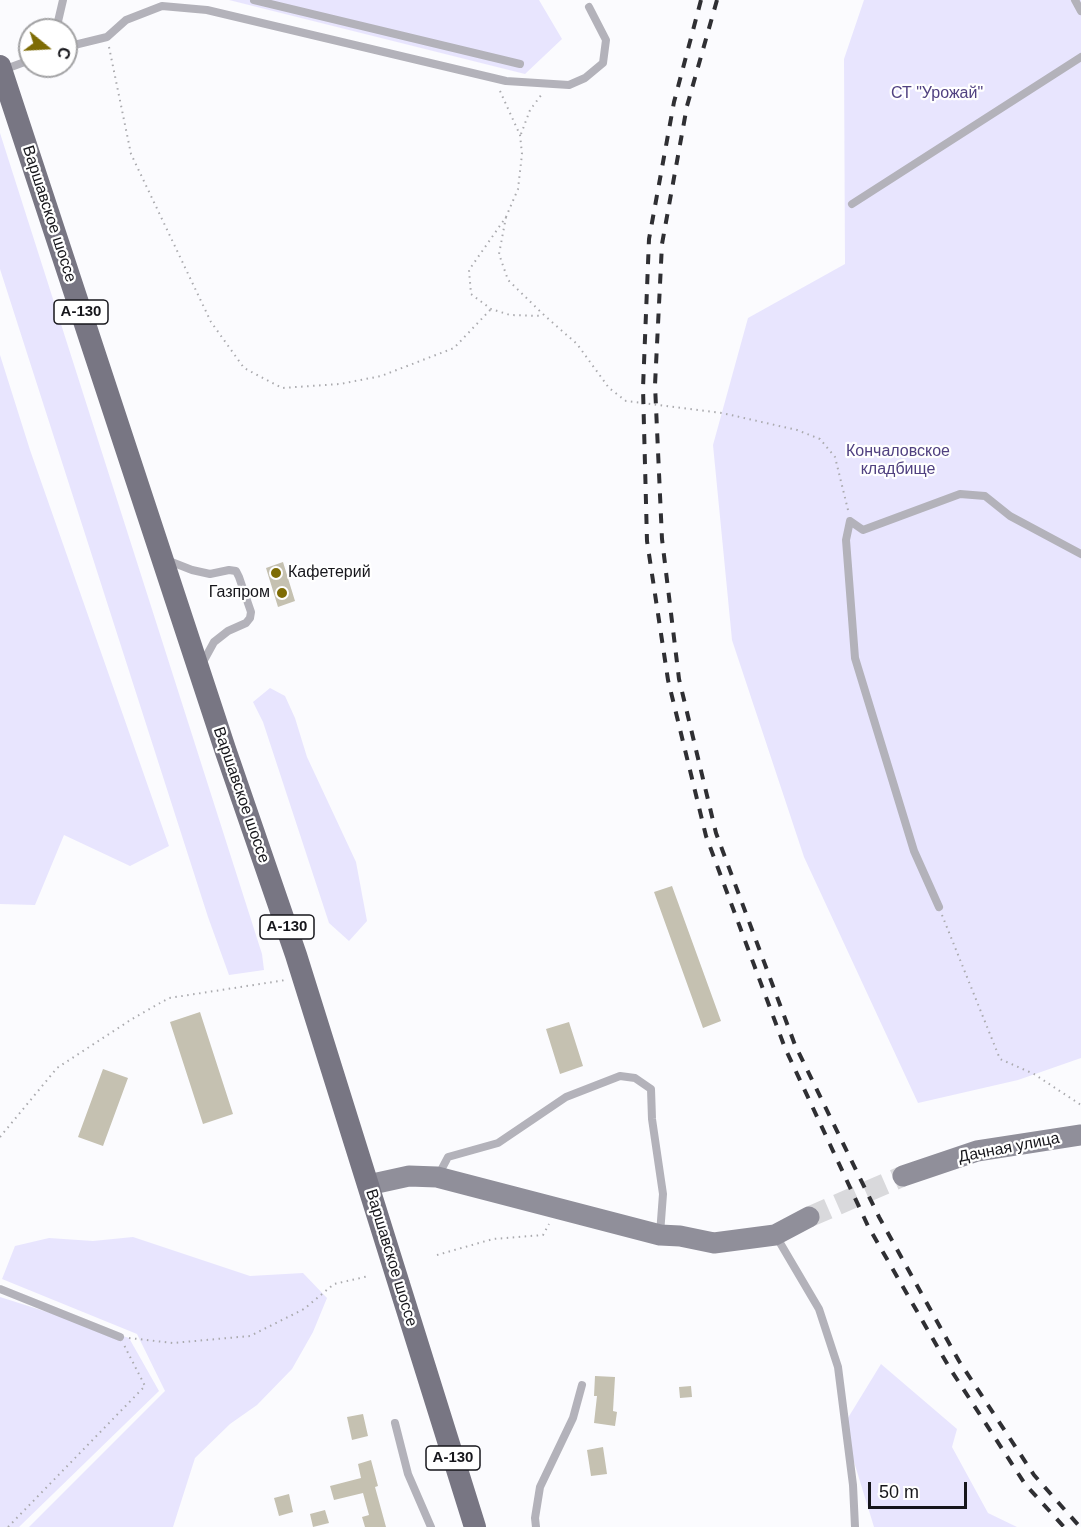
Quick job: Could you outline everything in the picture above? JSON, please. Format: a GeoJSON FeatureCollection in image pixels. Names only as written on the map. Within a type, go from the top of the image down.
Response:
{"type":"FeatureCollection","features":[{"type":"Feature","properties":{"kind":"main road","name":"Варшавское шоссе"},"geometry":{"type":"LineString","coordinates":[[1,69],[199,672],[303,977],[475,1527]]}},
{"type":"Feature","properties":{"kind":"street","name":"Дачная улица"},"geometry":{"type":"LineString","coordinates":[[903,1176],[976,1151],[1081,1135]]}},
{"type":"Feature","properties":{"kind":"street"},"geometry":{"type":"LineString","coordinates":[[368,1185],[409,1176],[437,1177],[660,1236],[680,1236],[699,1242],[714,1243],[775,1235],[810,1217]]}},
{"type":"Feature","properties":{"kind":"lane"},"geometry":{"type":"LineString","coordinates":[[59,18],[63,0]]}},
{"type":"Feature","properties":{"kind":"lane"},"geometry":{"type":"LineString","coordinates":[[254,0],[520,64]]}},
{"type":"Feature","properties":{"kind":"lane"},"geometry":{"type":"LineString","coordinates":[[1075,0],[1081,11]]}},
{"type":"Feature","properties":{"kind":"lane"},"geometry":{"type":"LineString","coordinates":[[78,44],[107,36],[126,20],[162,6],[207,10],[506,81],[569,85],[585,78],[603,63],[606,40],[589,7]]}},
{"type":"Feature","properties":{"kind":"lane"},"geometry":{"type":"LineString","coordinates":[[852,204],[1081,57]]}},
{"type":"Feature","properties":{"kind":"lane"},"geometry":{"type":"LineString","coordinates":[[1,69],[18,64]]}},
{"type":"Feature","properties":{"kind":"lane"},"geometry":{"type":"LineString","coordinates":[[939,907],[914,851],[855,658],[846,540],[850,521],[863,530],[960,494],[985,496],[1010,516],[1081,554]]}},
{"type":"Feature","properties":{"kind":"lane"},"geometry":{"type":"LineString","coordinates":[[161,557],[192,570],[210,574],[236,571],[251,612],[246,623],[228,631],[214,642],[199,672]]}},
{"type":"Feature","properties":{"kind":"lane"},"geometry":{"type":"LineString","coordinates":[[437,1177],[448,1157],[498,1143],[566,1097],[620,1076],[635,1078],[651,1089],[652,1119],[663,1194],[660,1236]]}},
{"type":"Feature","properties":{"kind":"lane"},"geometry":{"type":"LineString","coordinates":[[775,1235],[819,1309],[838,1367],[853,1485],[855,1527]]}},
{"type":"Feature","properties":{"kind":"lane"},"geometry":{"type":"LineString","coordinates":[[0,1289],[120,1337]]}},
{"type":"Feature","properties":{"kind":"lane"},"geometry":{"type":"LineString","coordinates":[[536,1527],[535,1518],[540,1487],[573,1418],[582,1385]]}},
{"type":"Feature","properties":{"kind":"lane"},"geometry":{"type":"LineString","coordinates":[[395,1423],[408,1474],[431,1527]]}},
{"type":"Feature","properties":{"kind":"path"},"geometry":{"type":"LineString","coordinates":[[107,36],[131,154],[211,322],[244,368],[282,388],[340,384],[381,376],[454,348],[491,309]]}},
{"type":"Feature","properties":{"kind":"path"},"geometry":{"type":"LineString","coordinates":[[493,78],[520,135],[522,154],[518,189],[506,217],[469,270],[471,294],[491,309],[510,315],[545,316]]}},
{"type":"Feature","properties":{"kind":"path"},"geometry":{"type":"LineString","coordinates":[[520,135],[530,110],[544,90],[569,85]]}},
{"type":"Feature","properties":{"kind":"path"},"geometry":{"type":"LineString","coordinates":[[506,217],[500,254],[508,280],[577,344],[609,388],[626,401],[722,413],[797,430],[820,439],[835,457],[850,521]]}},
{"type":"Feature","properties":{"kind":"path"},"geometry":{"type":"LineString","coordinates":[[939,907],[1000,1059],[1034,1074],[1081,1105]]}},
{"type":"Feature","properties":{"kind":"path"},"geometry":{"type":"LineString","coordinates":[[0,1137],[57,1068],[132,1019],[169,998],[303,977]]}},
{"type":"Feature","properties":{"kind":"path"},"geometry":{"type":"LineString","coordinates":[[436,1255],[494,1239],[543,1234],[558,1209]]}},
{"type":"Feature","properties":{"kind":"path"},"geometry":{"type":"LineString","coordinates":[[120,1337],[173,1343],[249,1336],[304,1309],[334,1284],[369,1276]]}},
{"type":"Feature","properties":{"kind":"path"},"geometry":{"type":"LineString","coordinates":[[8,1527],[145,1386],[120,1337]]}},
{"type":"Feature","properties":{"kind":"green space"},"geometry":{"type":"Polygon","coordinates":[[[229,0],[539,0],[562,39],[525,74],[229,0]]]}},
{"type":"Feature","properties":{"kind":"green space","name":"Кончаловское кладбище"},"geometry":{"type":"Polygon","coordinates":[[[864,0],[1081,0],[1081,1058],[1018,1080],[918,1103],[804,857],[732,640],[713,445],[748,318],[845,264],[844,59],[864,0]]]}},
{"type":"Feature","properties":{"kind":"green space"},"geometry":{"type":"Polygon","coordinates":[[[0,133],[262,954],[264,970],[229,975],[208,917],[0,269],[0,133]]]}},
{"type":"Feature","properties":{"kind":"green space"},"geometry":{"type":"Polygon","coordinates":[[[0,355],[30,450],[169,846],[130,866],[64,835],[35,905],[0,904],[0,355]]]}},
{"type":"Feature","properties":{"kind":"green space"},"geometry":{"type":"Polygon","coordinates":[[[270,688],[285,696],[295,718],[307,757],[356,862],[367,921],[349,941],[329,923],[263,722],[253,702],[270,688]]]}},
{"type":"Feature","properties":{"kind":"green space"},"geometry":{"type":"Polygon","coordinates":[[[133,1237],[250,1276],[303,1273],[327,1298],[313,1332],[292,1369],[257,1405],[230,1424],[195,1458],[173,1527],[29,1527],[165,1391],[137,1334],[2,1279],[15,1246],[49,1238],[93,1241],[133,1237]]]}},
{"type":"Feature","properties":{"kind":"green space"},"geometry":{"type":"Polygon","coordinates":[[[0,1297],[129,1338],[159,1391],[19,1527],[0,1527],[0,1297]]]}},
{"type":"Feature","properties":{"kind":"green space"},"geometry":{"type":"Polygon","coordinates":[[[881,1364],[957,1429],[952,1447],[988,1513],[1017,1527],[874,1527],[843,1426],[881,1364]]]}},
{"type":"Feature","properties":{"kind":"building"},"geometry":{"type":"Polygon","coordinates":[[[283,562],[295,601],[278,607],[266,568],[283,562]]]}},
{"type":"Feature","properties":{"kind":"building"},"geometry":{"type":"Polygon","coordinates":[[[672,886],[721,1021],[703,1028],[654,892],[672,886]]]}},
{"type":"Feature","properties":{"kind":"building"},"geometry":{"type":"Polygon","coordinates":[[[200,1012],[233,1114],[203,1124],[170,1022],[200,1012]]]}},
{"type":"Feature","properties":{"kind":"building"},"geometry":{"type":"Polygon","coordinates":[[[569,1022],[583,1066],[560,1074],[546,1029],[569,1022]]]}},
{"type":"Feature","properties":{"kind":"building"},"geometry":{"type":"Polygon","coordinates":[[[103,1069],[128,1078],[103,1146],[78,1137],[103,1069]]]}},
{"type":"Feature","properties":{"kind":"building"},"geometry":{"type":"Polygon","coordinates":[[[595,1376],[615,1377],[613,1411],[617,1412],[615,1426],[594,1423],[597,1396],[594,1396],[595,1376]]]}},
{"type":"Feature","properties":{"kind":"building"},"geometry":{"type":"Polygon","coordinates":[[[691,1386],[692,1397],[680,1398],[679,1387],[691,1386]]]}},
{"type":"Feature","properties":{"kind":"building"},"geometry":{"type":"Polygon","coordinates":[[[363,1414],[368,1436],[352,1440],[347,1417],[363,1414]]]}},
{"type":"Feature","properties":{"kind":"building"},"geometry":{"type":"Polygon","coordinates":[[[603,1447],[607,1474],[591,1476],[587,1450],[603,1447]]]}},
{"type":"Feature","properties":{"kind":"building"},"geometry":{"type":"Polygon","coordinates":[[[371,1460],[378,1486],[375,1487],[386,1527],[365,1527],[362,1517],[369,1515],[363,1493],[334,1500],[330,1486],[361,1478],[358,1464],[371,1460]]]}},
{"type":"Feature","properties":{"kind":"building"},"geometry":{"type":"Polygon","coordinates":[[[289,1494],[293,1512],[279,1516],[274,1498],[289,1494]]]}},
{"type":"Feature","properties":{"kind":"building"},"geometry":{"type":"Polygon","coordinates":[[[325,1510],[329,1523],[313,1527],[310,1514],[325,1510]]]}},
{"type":"Feature","properties":{"kind":"tunnel"},"geometry":{"type":"LineString","coordinates":[[809,1217],[903,1176]]}},
{"type":"Feature","properties":{"kind":"railway"},"geometry":{"type":"LineString","coordinates":[[701,0],[674,102],[649,239],[643,388],[647,541],[668,680],[706,836],[785,1048],[868,1226],[949,1367],[1025,1484],[1064,1527]]}},
{"type":"Feature","properties":{"kind":"railway"},"geometry":{"type":"LineString","coordinates":[[717,0],[687,106],[662,244],[655,385],[662,539],[679,679],[716,833],[795,1045],[879,1217],[959,1361],[1034,1475],[1080,1527]]}},
{"type":"Feature","properties":{"kind":"place","name":"Кафетерий"},"geometry":{"type":"Point","coordinates":[276,573]}},
{"type":"Feature","properties":{"kind":"place","name":"Газпром"},"geometry":{"type":"Point","coordinates":[282,593]}},
{"type":"Feature","properties":{"kind":"park label","name":"СТ \"Урожай\""},"geometry":{"type":"Point","coordinates":[937,94]}}]}
